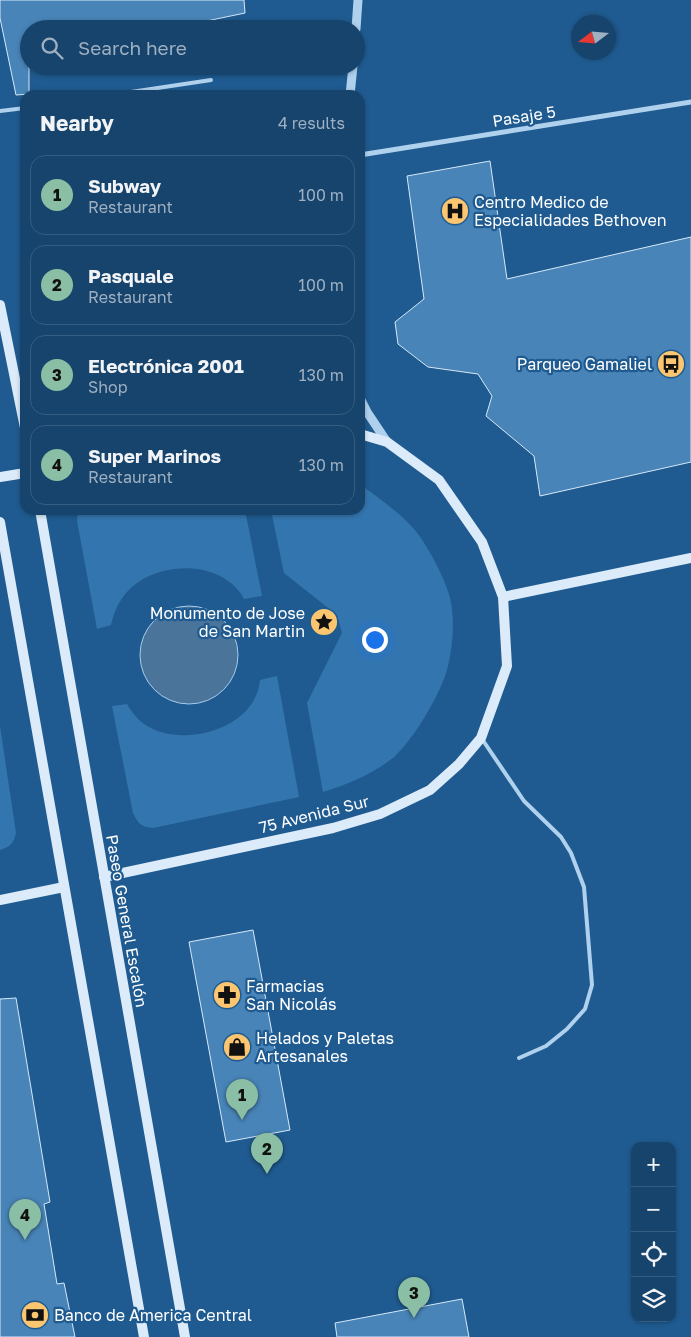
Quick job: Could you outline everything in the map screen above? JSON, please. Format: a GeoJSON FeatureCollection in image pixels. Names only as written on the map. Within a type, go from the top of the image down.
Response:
{"type":"FeatureCollection","features":[{"type":"Feature","properties":{"kind":"main road"},"geometry":{"type":"LineString","coordinates":[[0,305],[20,385]]}},
{"type":"Feature","properties":{"kind":"main road","name":"75 Avenida Sur"},"geometry":{"type":"LineString","coordinates":[[104,877],[333,828],[380,814],[430,790],[459,764],[481,738],[507,666],[503,597],[482,542],[439,480],[409,456],[387,442],[365,435]]}},
{"type":"Feature","properties":{"kind":"main road"},"geometry":{"type":"LineString","coordinates":[[0,477],[20,474]]}},
{"type":"Feature","properties":{"kind":"main road","name":"Paseo General Escalón"},"geometry":{"type":"LineString","coordinates":[[41,515],[185,1337]]}},
{"type":"Feature","properties":{"kind":"main road"},"geometry":{"type":"LineString","coordinates":[[0,522],[144,1337]]}},
{"type":"Feature","properties":{"kind":"main road"},"geometry":{"type":"LineString","coordinates":[[503,597],[691,558]]}},
{"type":"Feature","properties":{"kind":"main road"},"geometry":{"type":"LineString","coordinates":[[0,900],[64,887]]}},
{"type":"Feature","properties":{"kind":"street"},"geometry":{"type":"LineString","coordinates":[[357,20],[358,0]]}},
{"type":"Feature","properties":{"kind":"street"},"geometry":{"type":"LineString","coordinates":[[351,90],[352,75]]}},
{"type":"Feature","properties":{"kind":"street","name":"Pasaje 5"},"geometry":{"type":"LineString","coordinates":[[365,154],[691,102]]}},
{"type":"Feature","properties":{"kind":"street"},"geometry":{"type":"LineString","coordinates":[[365,408],[387,442]]}},
{"type":"Feature","properties":{"kind":"lane"},"geometry":{"type":"LineString","coordinates":[[145,90],[212,80]]}},
{"type":"Feature","properties":{"kind":"lane"},"geometry":{"type":"LineString","coordinates":[[0,111],[20,109]]}},
{"type":"Feature","properties":{"kind":"lane"},"geometry":{"type":"LineString","coordinates":[[481,738],[524,800],[561,837],[571,853],[584,887],[592,985],[586,1010],[546,1046],[519,1058]]}},
{"type":"Feature","properties":{"kind":"shaded area"},"geometry":{"type":"Polygon","coordinates":[[[365,488],[407,522],[424,542],[448,590],[452,606],[453,632],[445,677],[434,701],[410,739],[386,763],[351,782],[323,792],[307,703],[342,633],[337,615],[284,573],[272,515],[365,515],[365,488]]]}},
{"type":"Feature","properties":{"kind":"shaded area"},"geometry":{"type":"Polygon","coordinates":[[[78,515],[246,515],[262,596],[244,599],[233,585],[219,575],[202,570],[183,568],[165,571],[148,577],[133,587],[119,603],[111,625],[97,629],[77,521],[78,515]]]}},
{"type":"Feature","properties":{"kind":"shaded area"},"geometry":{"type":"Polygon","coordinates":[[[189,606],[208,610],[224,620],[234,636],[238,655],[234,674],[224,690],[208,700],[189,704],[170,700],[154,690],[144,674],[140,655],[144,636],[154,620],[170,610],[189,606]]]}},
{"type":"Feature","properties":{"kind":"shaded area"},"geometry":{"type":"Polygon","coordinates":[[[277,676],[299,797],[153,828],[140,824],[133,813],[112,706],[127,704],[141,722],[160,732],[178,735],[196,734],[215,730],[232,722],[246,711],[255,697],[260,680],[277,676]]]}},
{"type":"Feature","properties":{"kind":"shaded area"},"geometry":{"type":"Polygon","coordinates":[[[0,726],[16,833],[11,844],[0,850],[0,726]]]}},
{"type":"Feature","properties":{"kind":"building"},"geometry":{"type":"Polygon","coordinates":[[[0,0],[244,0],[245,13],[211,20],[20,20],[20,75],[29,75],[29,90],[20,90],[20,95],[16,95],[0,18],[0,0]]]}},
{"type":"Feature","properties":{"kind":"building"},"geometry":{"type":"Polygon","coordinates":[[[490,161],[507,279],[691,237],[691,462],[540,496],[534,456],[486,416],[492,396],[478,374],[428,367],[398,344],[395,322],[424,299],[407,176],[490,161]]]}},
{"type":"Feature","properties":{"kind":"building"},"geometry":{"type":"Polygon","coordinates":[[[253,930],[290,1130],[226,1142],[189,942],[253,930]]]}},
{"type":"Feature","properties":{"kind":"building"},"geometry":{"type":"Polygon","coordinates":[[[16,998],[50,1202],[44,1204],[57,1284],[64,1283],[75,1337],[0,1337],[0,999],[16,998]]]}},
{"type":"Feature","properties":{"kind":"building"},"geometry":{"type":"Polygon","coordinates":[[[462,1299],[469,1337],[337,1337],[335,1323],[462,1299]]]}},
{"type":"Feature","properties":{"kind":"place","name":"Centro Medico de Especialidades Bethoven"},"geometry":{"type":"Point","coordinates":[455,211]}},
{"type":"Feature","properties":{"kind":"place","name":"Parqueo Gamaliel"},"geometry":{"type":"Point","coordinates":[671,364]}},
{"type":"Feature","properties":{"kind":"place","name":"Monumento de Jose de San Martin"},"geometry":{"type":"Point","coordinates":[324,622]}},
{"type":"Feature","properties":{"kind":"place","name":"Farmacias San Nicolás"},"geometry":{"type":"Point","coordinates":[227,995]}},
{"type":"Feature","properties":{"kind":"place","name":"Helados y Paletas Artesanales"},"geometry":{"type":"Point","coordinates":[237,1047]}},
{"type":"Feature","properties":{"kind":"place","name":"Subway"},"geometry":{"type":"Point","coordinates":[242,1120]}},
{"type":"Feature","properties":{"kind":"place","name":"Pasquale"},"geometry":{"type":"Point","coordinates":[267,1174]}},
{"type":"Feature","properties":{"kind":"place","name":"Super Marinos"},"geometry":{"type":"Point","coordinates":[25,1240]}},
{"type":"Feature","properties":{"kind":"place","name":"Banco de America Central"},"geometry":{"type":"Point","coordinates":[35,1315]}},
{"type":"Feature","properties":{"kind":"place","name":"Electrónica 2001"},"geometry":{"type":"Point","coordinates":[414,1318]}}]}
